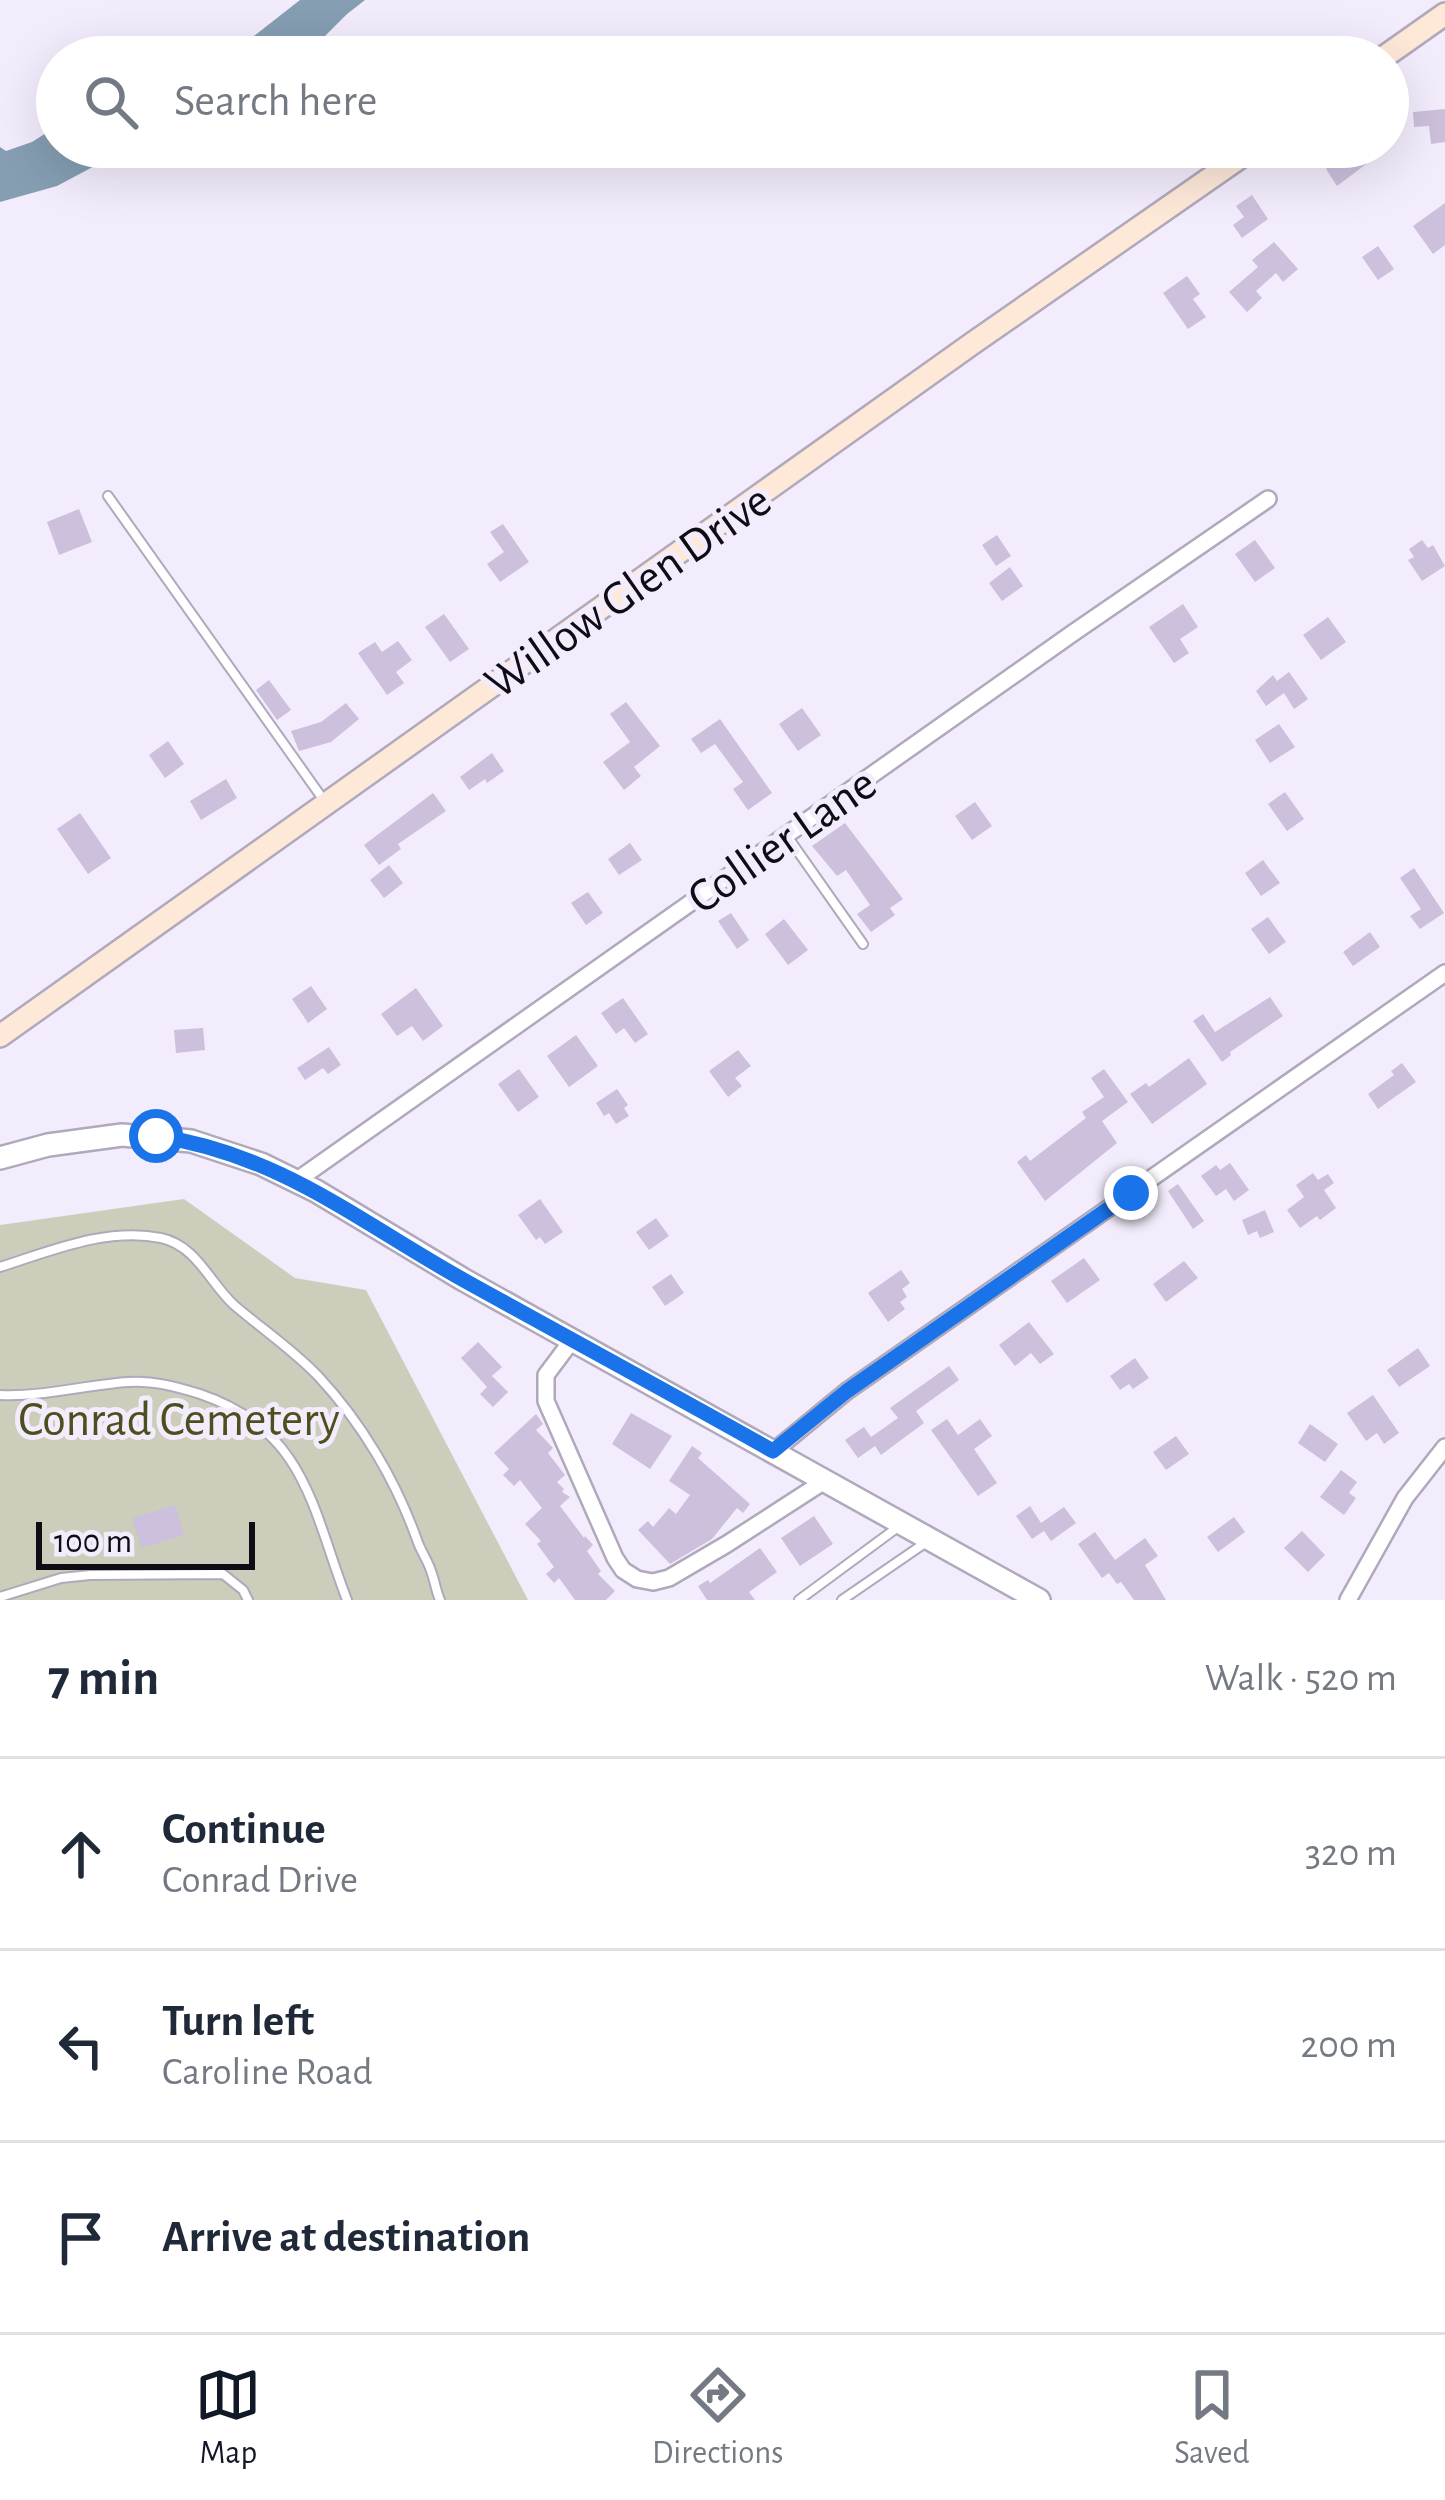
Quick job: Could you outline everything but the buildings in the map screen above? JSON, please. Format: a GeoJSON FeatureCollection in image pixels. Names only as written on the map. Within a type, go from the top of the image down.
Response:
{"type":"FeatureCollection","features":[{"type":"Feature","properties":{"kind":"main road"},"geometry":{"type":"LineString","coordinates":[[1409,39],[1445,14]]}},
{"type":"Feature","properties":{"kind":"main road","name":"Willow Glen Drive"},"geometry":{"type":"LineString","coordinates":[[0,1036],[1225,168]]}},
{"type":"Feature","properties":{"kind":"street","name":"Collier Lane"},"geometry":{"type":"LineString","coordinates":[[296,1181],[1268,499]]}},
{"type":"Feature","properties":{"kind":"street"},"geometry":{"type":"LineString","coordinates":[[773,1451],[847,1391],[1445,973]]}},
{"type":"Feature","properties":{"kind":"street"},"geometry":{"type":"LineString","coordinates":[[0,1158],[87,1138],[156,1136],[229,1151],[296,1181],[464,1280],[1039,1600]]}},
{"type":"Feature","properties":{"kind":"street"},"geometry":{"type":"LineString","coordinates":[[573,1339],[546,1376],[546,1401],[615,1558],[630,1575],[644,1581],[669,1578],[826,1480]]}},
{"type":"Feature","properties":{"kind":"street"},"geometry":{"type":"LineString","coordinates":[[1348,1600],[1405,1498],[1445,1447]]}},
{"type":"Feature","properties":{"kind":"lane"},"geometry":{"type":"LineString","coordinates":[[108,496],[326,803]]}},
{"type":"Feature","properties":{"kind":"lane"},"geometry":{"type":"LineString","coordinates":[[786,835],[863,944]]}},
{"type":"Feature","properties":{"kind":"lane"},"geometry":{"type":"LineString","coordinates":[[0,1267],[54,1248],[122,1237],[169,1240],[189,1252],[226,1297],[290,1349],[353,1419],[411,1519],[440,1600]]}},
{"type":"Feature","properties":{"kind":"lane"},"geometry":{"type":"LineString","coordinates":[[0,1395],[155,1383],[238,1410],[270,1436],[302,1476],[347,1600]]}},
{"type":"Feature","properties":{"kind":"lane"},"geometry":{"type":"LineString","coordinates":[[799,1600],[904,1522]]}},
{"type":"Feature","properties":{"kind":"lane"},"geometry":{"type":"LineString","coordinates":[[842,1600],[932,1538]]}},
{"type":"Feature","properties":{"kind":"lane"},"geometry":{"type":"LineString","coordinates":[[2,1598],[61,1578],[224,1574],[248,1600]]}},
{"type":"Feature","properties":{"kind":"green space","name":"Conrad Cemetery"},"geometry":{"type":"Polygon","coordinates":[[[184,1199],[295,1278],[366,1290],[528,1600],[0,1600],[0,1225],[184,1199]]]}},
{"type":"Feature","properties":{"kind":"water"},"geometry":{"type":"Polygon","coordinates":[[[300,0],[365,0],[325,36],[254,36],[300,0]]]}},
{"type":"Feature","properties":{"kind":"water"},"geometry":{"type":"Polygon","coordinates":[[[36,139],[36,168],[91,168],[57,186],[0,202],[0,147],[6,151],[36,139]]]}},
{"type":"Feature","properties":{"kind":"route"},"geometry":{"type":"LineString","coordinates":[[156,1136],[229,1151],[316,1191],[464,1280],[773,1451],[847,1391],[1131,1193]]}}]}
